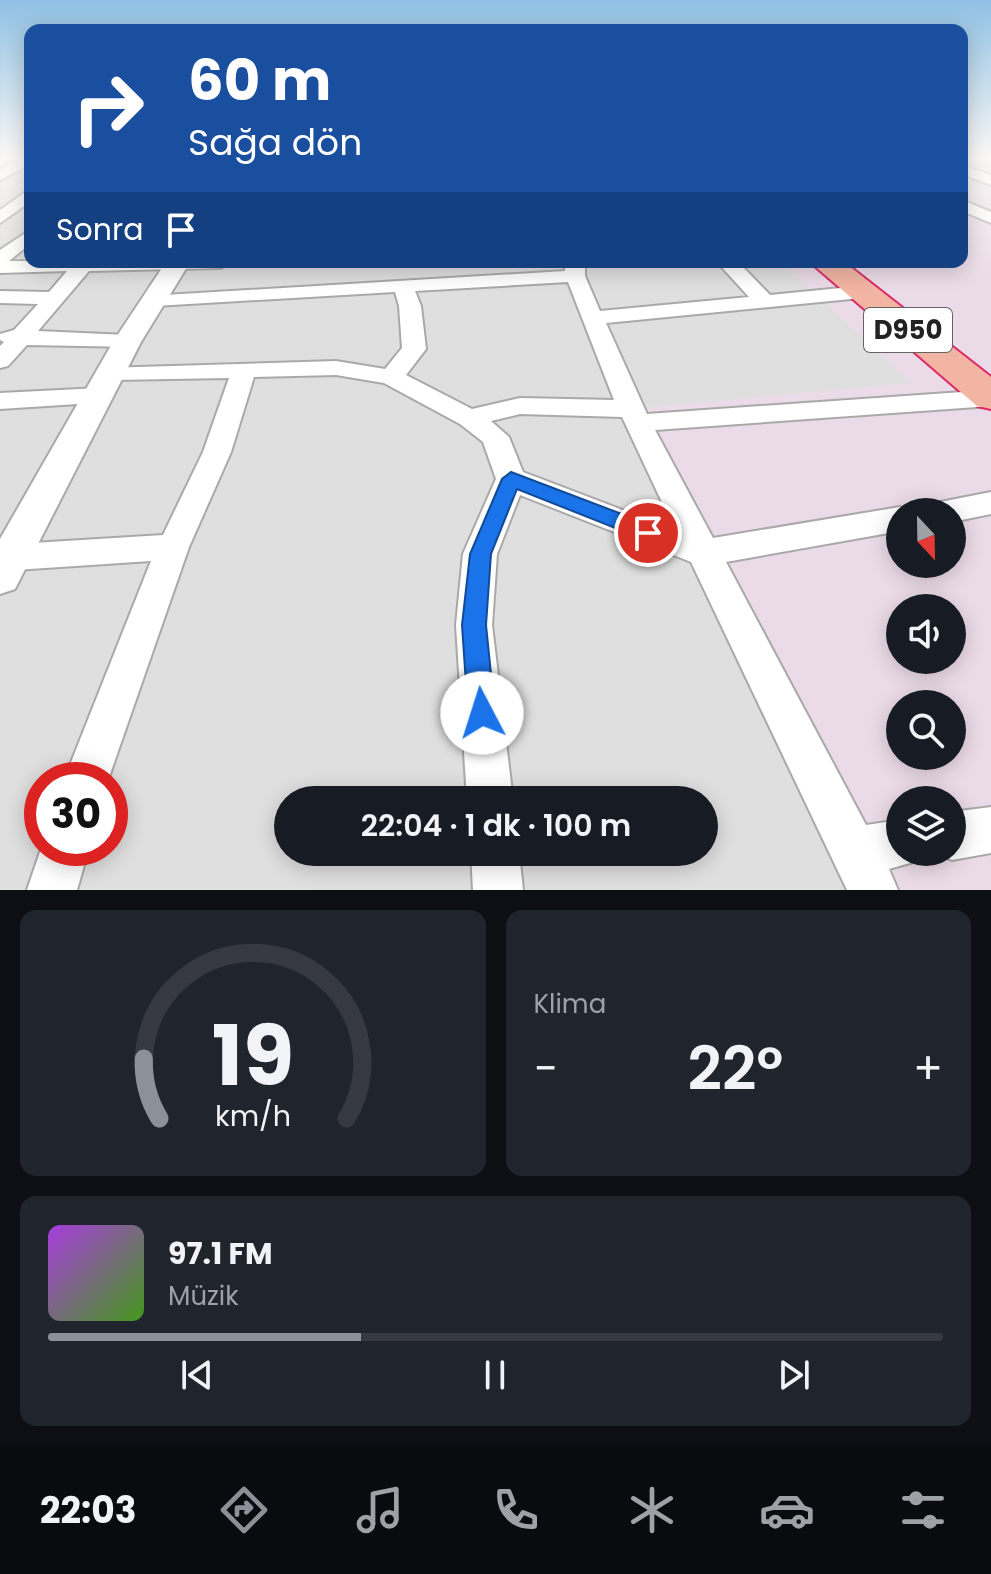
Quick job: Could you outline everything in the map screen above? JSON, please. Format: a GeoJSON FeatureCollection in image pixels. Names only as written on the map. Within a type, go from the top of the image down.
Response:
{"type":"FeatureCollection","features":[{"type":"Feature","properties":{"kind":"highway","name":"D950"},"geometry":{"type":"LineString","coordinates":[[839,268],[860,277],[991,361]]}},
{"type":"Feature","properties":{"kind":"highway","name":"D950"},"geometry":{"type":"LineString","coordinates":[[860,277],[991,398]]}},
{"type":"Feature","properties":{"kind":"street"},"geometry":{"type":"LineString","coordinates":[[0,218],[24,199]]}},
{"type":"Feature","properties":{"kind":"street"},"geometry":{"type":"LineString","coordinates":[[968,208],[991,218]]}},
{"type":"Feature","properties":{"kind":"street"},"geometry":{"type":"LineString","coordinates":[[0,259],[24,240]]}},
{"type":"Feature","properties":{"kind":"street"},"geometry":{"type":"LineString","coordinates":[[0,267],[24,266]]}},
{"type":"Feature","properties":{"kind":"street"},"geometry":{"type":"LineString","coordinates":[[0,361],[10,337],[55,298],[81,268]]}},
{"type":"Feature","properties":{"kind":"street"},"geometry":{"type":"LineString","coordinates":[[4,564],[107,385],[127,342],[174,268]]}},
{"type":"Feature","properties":{"kind":"street"},"geometry":{"type":"LineString","coordinates":[[387,268],[391,287],[410,306],[414,349],[391,377]]}},
{"type":"Feature","properties":{"kind":"street"},"geometry":{"type":"LineString","coordinates":[[733,268],[765,301]]}},
{"type":"Feature","properties":{"kind":"street"},"geometry":{"type":"LineString","coordinates":[[155,300],[391,287],[575,269],[635,416],[864,871],[886,854]]}},
{"type":"Feature","properties":{"kind":"street"},"geometry":{"type":"LineString","coordinates":[[593,318],[765,301],[860,277]]}},
{"type":"Feature","properties":{"kind":"street"},"geometry":{"type":"LineString","coordinates":[[0,297],[55,298]]}},
{"type":"Feature","properties":{"kind":"street"},"geometry":{"type":"LineString","coordinates":[[10,337],[127,342]]}},
{"type":"Feature","properties":{"kind":"street"},"geometry":{"type":"LineString","coordinates":[[0,401],[244,369],[336,368],[391,377],[469,418],[495,437],[511,479],[480,554],[474,625],[489,786]]}},
{"type":"Feature","properties":{"kind":"street"},"geometry":{"type":"LineString","coordinates":[[93,762],[173,547],[217,452],[244,369]]}},
{"type":"Feature","properties":{"kind":"street"},"geometry":{"type":"LineString","coordinates":[[469,418],[520,406],[635,416],[991,398]]}},
{"type":"Feature","properties":{"kind":"street"},"geometry":{"type":"LineString","coordinates":[[511,479],[703,553],[886,521]]}},
{"type":"Feature","properties":{"kind":"street"},"geometry":{"type":"LineString","coordinates":[[966,508],[991,503]]}},
{"type":"Feature","properties":{"kind":"street"},"geometry":{"type":"LineString","coordinates":[[4,564],[173,547]]}},
{"type":"Feature","properties":{"kind":"street"},"geometry":{"type":"LineString","coordinates":[[966,834],[991,830]]}},
{"type":"Feature","properties":{"kind":"street"},"geometry":{"type":"LineString","coordinates":[[52,890],[59,866]]}},
{"type":"Feature","properties":{"kind":"street"},"geometry":{"type":"LineString","coordinates":[[496,866],[498,890]]}},
{"type":"Feature","properties":{"kind":"shaded area"},"geometry":{"type":"Polygon","coordinates":[[[0,198],[24,198],[24,268],[968,268],[968,198],[991,198],[991,890],[0,890],[0,198]]]}},
{"type":"Feature","properties":{"kind":"shaded area"},"geometry":{"type":"Polygon","coordinates":[[[968,198],[991,198],[991,890],[870,890],[631,409],[911,383],[787,268],[968,268],[968,198]]]}},
{"type":"Feature","properties":{"kind":"route"},"geometry":{"type":"LineString","coordinates":[[482,713],[474,625],[480,554],[511,479],[648,533]]}}]}
